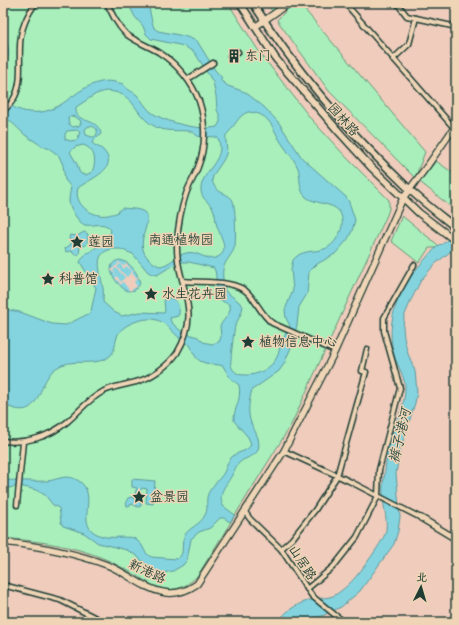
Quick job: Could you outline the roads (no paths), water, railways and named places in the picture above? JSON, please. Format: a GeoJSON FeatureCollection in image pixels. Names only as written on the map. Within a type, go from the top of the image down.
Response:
{"type":"FeatureCollection","features":[{"type":"Feature","properties":{"kind":"main road","name":"园林路"},"geometry":{"type":"LineString","coordinates":[[240,3],[279,63],[335,128],[371,167],[403,198],[424,217],[456,241]]}},
{"type":"Feature","properties":{"kind":"main road","name":"园林路"},"geometry":{"type":"LineString","coordinates":[[254,3],[264,20],[327,104],[410,189],[454,226]]}},
{"type":"Feature","properties":{"kind":"street"},"geometry":{"type":"LineString","coordinates":[[3,112],[12,101],[18,89],[20,78],[20,44],[22,34],[32,8],[36,3]]}},
{"type":"Feature","properties":{"kind":"street"},"geometry":{"type":"LineString","coordinates":[[3,441],[23,442],[45,435],[61,426],[82,406],[105,391],[118,386],[137,382],[154,374],[173,358],[182,343],[186,330],[189,310],[177,254],[181,213],[186,194],[198,166],[203,142],[202,111],[188,79],[160,53],[126,34],[112,15],[107,3]]}},
{"type":"Feature","properties":{"kind":"street"},"geometry":{"type":"LineString","coordinates":[[255,27],[289,3]]}},
{"type":"Feature","properties":{"kind":"street"},"geometry":{"type":"LineString","coordinates":[[345,3],[393,59],[455,127]]}},
{"type":"Feature","properties":{"kind":"street"},"geometry":{"type":"LineString","coordinates":[[397,3],[407,16],[452,26],[456,23]]}},
{"type":"Feature","properties":{"kind":"street"},"geometry":{"type":"LineString","coordinates":[[393,59],[409,44],[416,18]]}},
{"type":"Feature","properties":{"kind":"street"},"geometry":{"type":"LineString","coordinates":[[230,56],[238,52]]}},
{"type":"Feature","properties":{"kind":"street"},"geometry":{"type":"LineString","coordinates":[[188,79],[212,63]]}},
{"type":"Feature","properties":{"kind":"street","name":"新港路"},"geometry":{"type":"LineString","coordinates":[[3,542],[42,547],[77,555],[108,565],[161,592],[171,593],[185,591],[197,584],[284,451],[334,351],[403,198],[455,127]]}},
{"type":"Feature","properties":{"kind":"street"},"geometry":{"type":"LineString","coordinates":[[307,589],[334,566],[357,537],[380,497],[380,470],[400,388],[384,331],[384,318],[414,265]]}},
{"type":"Feature","properties":{"kind":"street"},"geometry":{"type":"LineString","coordinates":[[183,281],[229,284],[242,288],[248,293],[264,316],[272,323],[334,351]]}},
{"type":"Feature","properties":{"kind":"street"},"geometry":{"type":"LineString","coordinates":[[281,549],[292,539],[315,510],[337,476],[366,372],[362,371],[367,349]]}},
{"type":"Feature","properties":{"kind":"street"},"geometry":{"type":"LineString","coordinates":[[17,505],[23,442]]}},
{"type":"Feature","properties":{"kind":"street"},"geometry":{"type":"LineString","coordinates":[[284,451],[404,509],[456,539]]}},
{"type":"Feature","properties":{"kind":"street","name":"山居路"},"geometry":{"type":"LineString","coordinates":[[245,512],[250,519],[281,549],[312,596],[335,616],[345,622]]}},
{"type":"Feature","properties":{"kind":"street"},"geometry":{"type":"LineString","coordinates":[[3,585],[60,600],[104,622]]}},
{"type":"Feature","properties":{"kind":"water"},"geometry":{"type":"Polygon","coordinates":[[[128,3],[148,3],[154,28],[158,31],[184,36],[197,41],[215,70],[222,78],[220,80],[228,86],[245,92],[264,107],[279,123],[302,158],[346,197],[355,220],[348,239],[335,254],[317,264],[309,272],[307,294],[299,307],[297,325],[292,345],[284,364],[279,371],[252,390],[249,402],[249,415],[259,442],[258,450],[255,454],[242,460],[237,465],[223,489],[221,497],[223,506],[235,515],[230,522],[224,518],[220,518],[210,528],[199,532],[191,539],[187,560],[183,565],[173,571],[162,573],[152,570],[137,556],[127,550],[98,543],[84,533],[63,526],[59,508],[53,505],[45,495],[36,490],[20,486],[3,489],[3,480],[46,481],[67,477],[75,479],[85,487],[88,501],[87,522],[95,533],[105,537],[134,538],[141,544],[146,553],[151,557],[177,559],[181,555],[183,540],[186,534],[205,515],[207,510],[208,494],[223,474],[229,460],[235,454],[248,449],[251,444],[248,437],[234,421],[240,391],[239,385],[230,378],[223,366],[199,361],[193,353],[190,345],[180,339],[159,320],[153,319],[137,321],[122,329],[117,337],[112,354],[107,358],[95,362],[69,363],[56,368],[49,375],[37,400],[32,406],[25,409],[16,409],[3,404],[3,309],[20,312],[52,324],[66,325],[88,314],[91,311],[96,288],[80,262],[86,253],[90,252],[109,238],[111,230],[105,225],[85,225],[78,219],[69,202],[71,187],[65,180],[63,165],[59,156],[50,149],[42,146],[25,135],[3,114],[3,98],[11,106],[18,109],[29,112],[40,112],[59,106],[91,85],[104,81],[123,84],[137,95],[151,112],[164,119],[182,125],[201,128],[217,127],[220,122],[213,82],[195,53],[184,46],[151,39],[135,17],[128,3]],[[106,91],[96,94],[76,107],[76,113],[82,119],[91,122],[99,128],[101,134],[92,143],[103,150],[108,157],[106,168],[78,188],[78,200],[81,205],[91,212],[102,215],[116,213],[122,208],[136,209],[144,212],[147,217],[147,223],[142,244],[144,252],[149,259],[159,266],[163,266],[182,254],[190,252],[212,259],[220,256],[223,252],[224,244],[216,224],[213,208],[201,192],[203,181],[219,152],[220,146],[218,138],[200,137],[189,131],[160,129],[143,117],[129,100],[116,92],[106,91]],[[248,112],[241,116],[226,135],[226,154],[212,180],[218,190],[232,199],[234,208],[236,236],[235,246],[224,266],[223,278],[225,291],[243,306],[235,326],[231,365],[233,370],[238,374],[250,375],[259,373],[272,365],[278,356],[283,340],[290,326],[286,318],[285,310],[293,290],[291,269],[293,260],[298,255],[321,250],[332,244],[337,238],[341,229],[342,218],[335,208],[311,200],[303,194],[297,165],[267,119],[262,115],[248,112]],[[74,116],[68,118],[69,124],[73,127],[79,126],[81,123],[80,120],[74,116]],[[89,126],[85,129],[86,135],[95,137],[97,131],[94,127],[89,126]],[[77,130],[67,131],[65,134],[65,139],[70,141],[77,140],[80,132],[77,130]],[[83,145],[75,147],[70,152],[81,174],[86,175],[92,172],[95,160],[90,149],[83,145]],[[113,249],[100,257],[99,267],[103,288],[103,302],[114,312],[122,316],[140,312],[164,313],[164,300],[169,298],[174,299],[178,305],[179,312],[178,316],[170,318],[171,322],[182,332],[198,337],[203,342],[212,344],[219,342],[221,337],[220,326],[230,311],[230,305],[222,301],[218,296],[214,268],[183,262],[175,264],[157,275],[148,272],[133,254],[120,249],[113,249]]]}},
{"type":"Feature","properties":{"kind":"water"},"geometry":{"type":"Polygon","coordinates":[[[3,34],[6,39],[8,54],[7,64],[3,74],[3,34]]]}},
{"type":"Feature","properties":{"kind":"water"},"geometry":{"type":"Polygon","coordinates":[[[84,232],[88,234],[87,243],[86,245],[80,247],[79,254],[76,255],[72,251],[66,252],[65,248],[71,244],[69,238],[70,235],[77,236],[84,232]]]}},
{"type":"Feature","properties":{"kind":"water","name":"裤子港河"},"geometry":{"type":"Polygon","coordinates":[[[456,233],[456,247],[435,264],[421,280],[404,317],[404,338],[408,354],[415,371],[417,392],[399,454],[396,474],[400,517],[394,544],[360,591],[341,607],[322,616],[300,622],[278,622],[285,613],[299,604],[309,600],[333,596],[344,589],[364,567],[385,534],[386,514],[383,500],[383,489],[387,456],[390,441],[402,407],[405,393],[402,374],[394,355],[391,338],[395,308],[401,294],[418,267],[440,244],[441,245],[456,233]]]}},
{"type":"Feature","properties":{"kind":"water"},"geometry":{"type":"Polygon","coordinates":[[[119,260],[130,265],[136,272],[140,284],[135,290],[125,290],[117,282],[111,272],[111,267],[119,260]]]}},
{"type":"Feature","properties":{"kind":"water"},"geometry":{"type":"Polygon","coordinates":[[[132,479],[155,481],[153,504],[146,503],[147,489],[142,488],[139,492],[141,495],[141,506],[138,507],[132,504],[127,506],[126,502],[128,498],[131,497],[137,499],[140,496],[135,493],[137,488],[132,487],[132,479]]]}},
{"type":"Feature","properties":{"kind":"place","name":"东门"},"geometry":{"type":"Point","coordinates":[234,56]}},
{"type":"Feature","properties":{"kind":"place","name":"莲园"},"geometry":{"type":"Point","coordinates":[77,242]}},
{"type":"Feature","properties":{"kind":"place","name":"科普馆"},"geometry":{"type":"Point","coordinates":[48,279]}},
{"type":"Feature","properties":{"kind":"place","name":"水生花卉园"},"geometry":{"type":"Point","coordinates":[151,294]}},
{"type":"Feature","properties":{"kind":"place","name":"植物信息中心"},"geometry":{"type":"Point","coordinates":[248,342]}},
{"type":"Feature","properties":{"kind":"place","name":"盆景园"},"geometry":{"type":"Point","coordinates":[139,497]}},
{"type":"Feature","properties":{"kind":"park label","name":"南通植物园"},"geometry":{"type":"Point","coordinates":[181,240]}}]}
